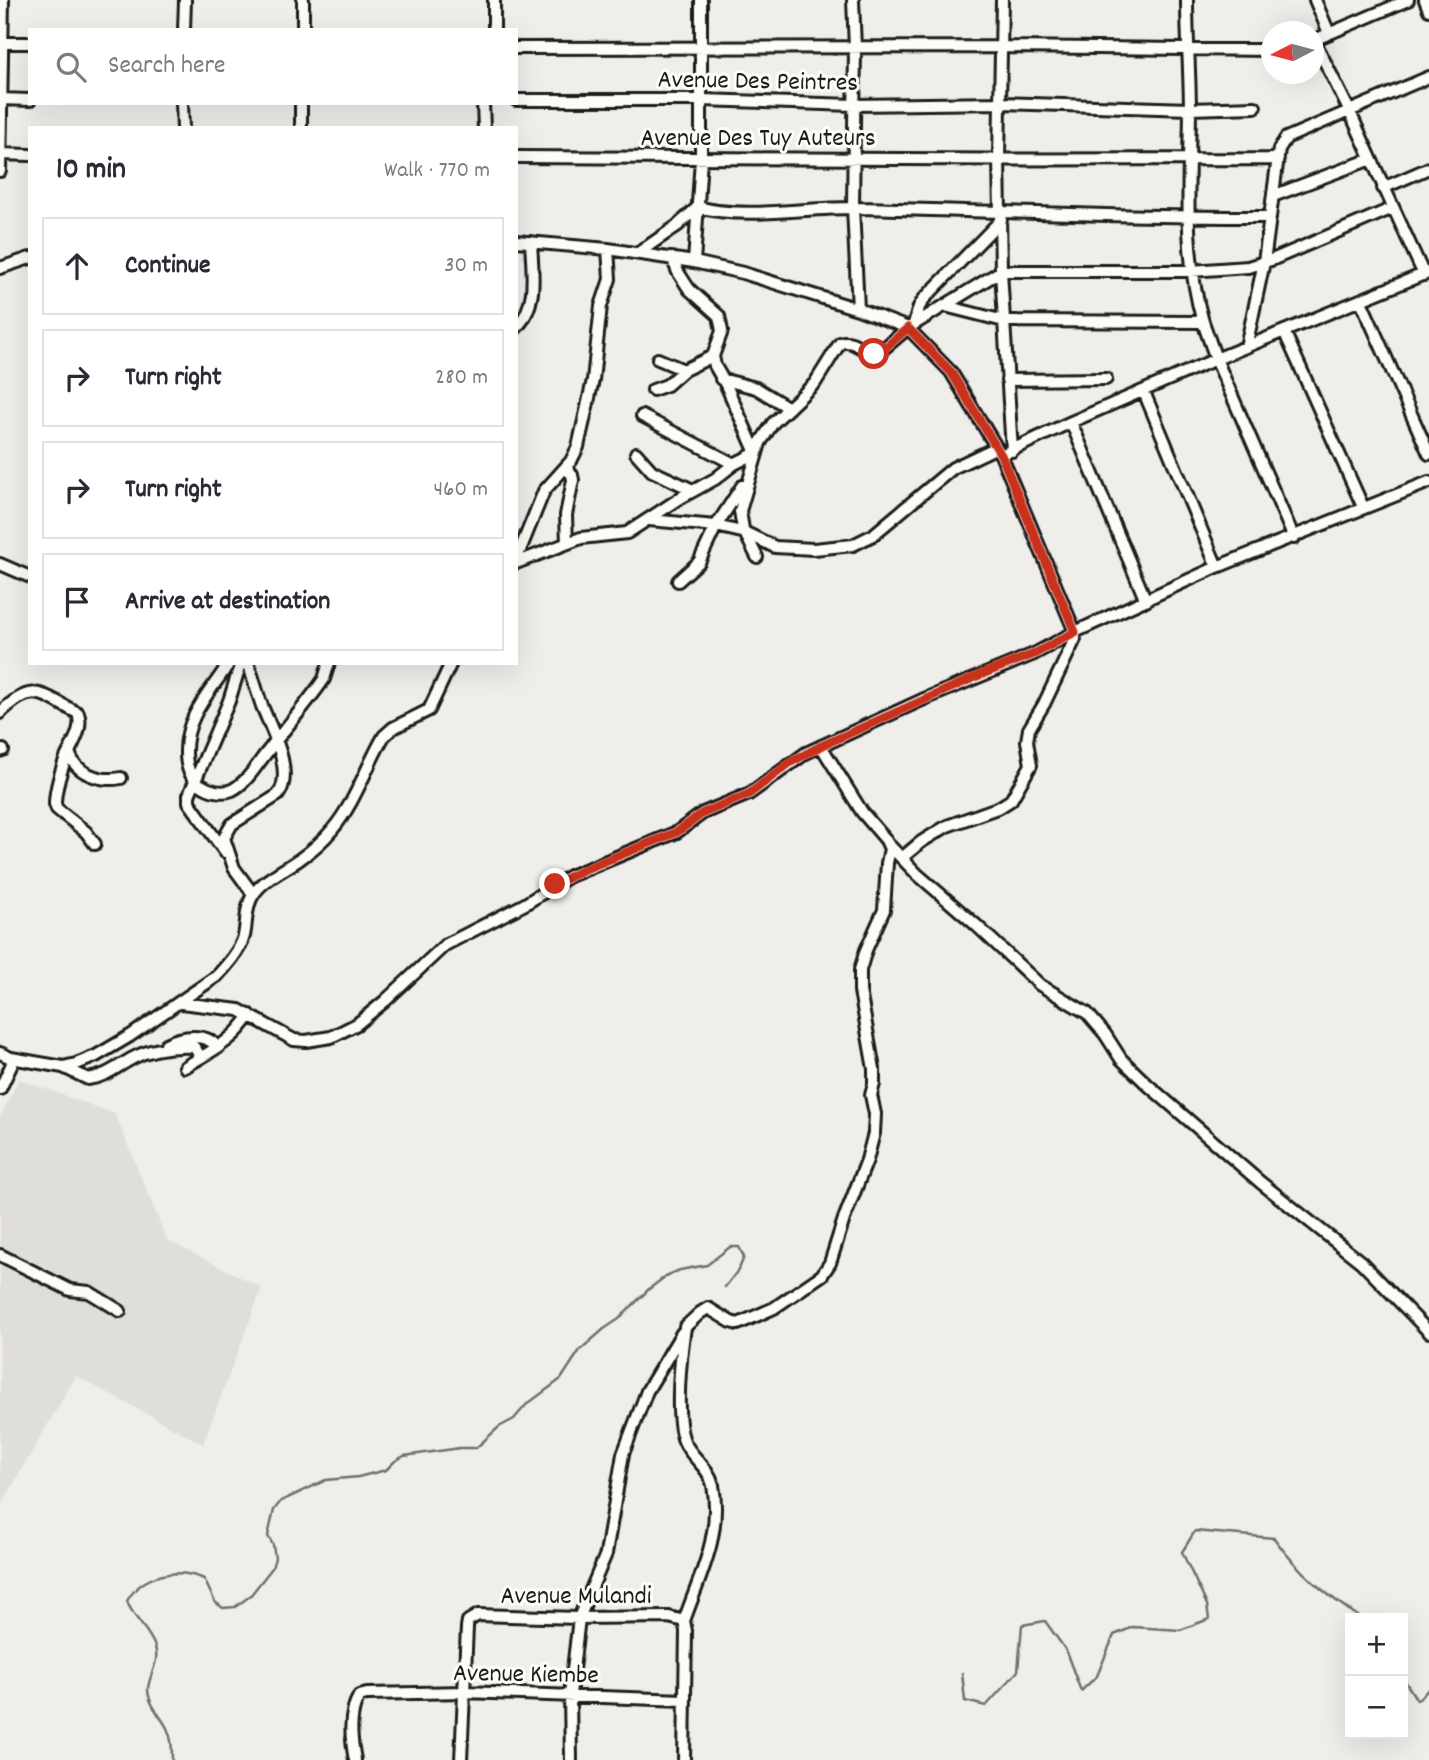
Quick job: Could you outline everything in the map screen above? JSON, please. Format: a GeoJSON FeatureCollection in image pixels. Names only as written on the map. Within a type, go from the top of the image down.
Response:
{"type":"FeatureCollection","features":[{"type":"Feature","properties":{"kind":"street"},"geometry":{"type":"LineString","coordinates":[[0,171],[3,0]]}},
{"type":"Feature","properties":{"kind":"street"},"geometry":{"type":"LineString","coordinates":[[184,28],[185,0]]}},
{"type":"Feature","properties":{"kind":"street"},"geometry":{"type":"LineString","coordinates":[[303,0],[303,28]]}},
{"type":"Feature","properties":{"kind":"street"},"geometry":{"type":"LineString","coordinates":[[494,0],[494,28]]}},
{"type":"Feature","properties":{"kind":"street"},"geometry":{"type":"LineString","coordinates":[[694,262],[701,159],[701,0]]}},
{"type":"Feature","properties":{"kind":"street"},"geometry":{"type":"LineString","coordinates":[[853,0],[853,208],[859,309]]}},
{"type":"Feature","properties":{"kind":"street"},"geometry":{"type":"LineString","coordinates":[[1002,0],[999,158],[1007,380],[1003,451]]}},
{"type":"Feature","properties":{"kind":"street"},"geometry":{"type":"LineString","coordinates":[[1187,0],[1191,271],[1203,322],[1216,359],[1294,538]]}},
{"type":"Feature","properties":{"kind":"street"},"geometry":{"type":"LineString","coordinates":[[1315,0],[1329,33]]}},
{"type":"Feature","properties":{"kind":"street"},"geometry":{"type":"LineString","coordinates":[[1324,35],[1408,0]]}},
{"type":"Feature","properties":{"kind":"street"},"geometry":{"type":"LineString","coordinates":[[1424,0],[1429,9]]}},
{"type":"Feature","properties":{"kind":"street"},"geometry":{"type":"LineString","coordinates":[[1,43],[28,43]]}},
{"type":"Feature","properties":{"kind":"street"},"geometry":{"type":"LineString","coordinates":[[518,48],[1002,47],[1261,50]]}},
{"type":"Feature","properties":{"kind":"street"},"geometry":{"type":"LineString","coordinates":[[649,520],[716,526],[746,533],[775,547],[814,550],[853,545],[873,535],[953,468],[1003,451],[1216,359],[1426,273],[1324,60]]}},
{"type":"Feature","properties":{"kind":"street"},"geometry":{"type":"LineString","coordinates":[[1246,347],[1264,262],[1279,149],[1286,138],[1429,77]]}},
{"type":"Feature","properties":{"kind":"street"},"geometry":{"type":"LineString","coordinates":[[1,99],[28,100]]}},
{"type":"Feature","properties":{"kind":"street","name":"Avenue Des Peintres"},"geometry":{"type":"LineString","coordinates":[[518,100],[702,100],[854,105],[1000,103],[1190,109],[1255,107]]}},
{"type":"Feature","properties":{"kind":"street"},"geometry":{"type":"LineString","coordinates":[[183,105],[183,126]]}},
{"type":"Feature","properties":{"kind":"street"},"geometry":{"type":"LineString","coordinates":[[301,105],[301,126]]}},
{"type":"Feature","properties":{"kind":"street"},"geometry":{"type":"LineString","coordinates":[[483,105],[484,126]]}},
{"type":"Feature","properties":{"kind":"street"},"geometry":{"type":"LineString","coordinates":[[0,154],[28,155]]}},
{"type":"Feature","properties":{"kind":"street","name":"Avenue Des Tuy Auteurs"},"geometry":{"type":"LineString","coordinates":[[518,157],[1189,161],[1278,159]]}},
{"type":"Feature","properties":{"kind":"street"},"geometry":{"type":"LineString","coordinates":[[1273,196],[1371,159]]}},
{"type":"Feature","properties":{"kind":"street"},"geometry":{"type":"LineString","coordinates":[[1384,188],[1429,168]]}},
{"type":"Feature","properties":{"kind":"street"},"geometry":{"type":"LineString","coordinates":[[698,207],[725,212],[853,208],[1002,216],[1270,217]]}},
{"type":"Feature","properties":{"kind":"street"},"geometry":{"type":"LineString","coordinates":[[639,253],[698,207]]}},
{"type":"Feature","properties":{"kind":"street"},"geometry":{"type":"LineString","coordinates":[[757,557],[743,528],[740,511],[757,453],[765,433],[815,383],[839,343],[853,343],[871,354],[877,354],[911,326],[1001,271],[1191,271],[1236,268],[1264,262],[1393,208]]}},
{"type":"Feature","properties":{"kind":"street"},"geometry":{"type":"LineString","coordinates":[[911,326],[924,299],[1002,216]]}},
{"type":"Feature","properties":{"kind":"street"},"geometry":{"type":"LineString","coordinates":[[518,242],[608,249],[694,262],[743,273],[911,326],[951,372],[1003,451],[1075,632],[1069,654],[1029,729],[1027,741],[1031,765],[1011,800],[1000,807],[947,826],[903,857]]}},
{"type":"Feature","properties":{"kind":"street"},"geometry":{"type":"LineString","coordinates":[[518,325],[526,315],[531,295],[531,242]]}},
{"type":"Feature","properties":{"kind":"street"},"geometry":{"type":"LineString","coordinates":[[518,556],[544,491],[566,468],[579,447],[590,397],[601,306],[610,279],[608,249]]}},
{"type":"Feature","properties":{"kind":"street"},"geometry":{"type":"LineString","coordinates":[[672,258],[689,289],[719,316],[722,331],[713,356],[715,366],[757,453]]}},
{"type":"Feature","properties":{"kind":"street"},"geometry":{"type":"LineString","coordinates":[[0,268],[28,259]]}},
{"type":"Feature","properties":{"kind":"street"},"geometry":{"type":"LineString","coordinates":[[1362,301],[1429,454]]}},
{"type":"Feature","properties":{"kind":"street"},"geometry":{"type":"LineString","coordinates":[[945,306],[1004,321],[1203,322]]}},
{"type":"Feature","properties":{"kind":"street"},"geometry":{"type":"LineString","coordinates":[[1284,331],[1363,507]]}},
{"type":"Feature","properties":{"kind":"street"},"geometry":{"type":"LineString","coordinates":[[653,390],[671,383],[684,370],[713,356]]}},
{"type":"Feature","properties":{"kind":"street"},"geometry":{"type":"LineString","coordinates":[[658,359],[684,370]]}},
{"type":"Feature","properties":{"kind":"street"},"geometry":{"type":"LineString","coordinates":[[721,379],[756,388],[789,408]]}},
{"type":"Feature","properties":{"kind":"street"},"geometry":{"type":"LineString","coordinates":[[1007,380],[1106,379]]}},
{"type":"Feature","properties":{"kind":"street"},"geometry":{"type":"LineString","coordinates":[[1144,392],[1217,567]]}},
{"type":"Feature","properties":{"kind":"street"},"geometry":{"type":"LineString","coordinates":[[642,416],[734,464]]}},
{"type":"Feature","properties":{"kind":"street"},"geometry":{"type":"LineString","coordinates":[[1071,422],[1146,601]]}},
{"type":"Feature","properties":{"kind":"street"},"geometry":{"type":"LineString","coordinates":[[636,453],[652,471],[693,490]]}},
{"type":"Feature","properties":{"kind":"street"},"geometry":{"type":"LineString","coordinates":[[518,560],[581,538],[627,533],[693,490],[715,479],[734,464],[757,453]]}},
{"type":"Feature","properties":{"kind":"street"},"geometry":{"type":"LineString","coordinates":[[566,468],[573,480],[566,515],[566,543]]}},
{"type":"Feature","properties":{"kind":"street"},"geometry":{"type":"LineString","coordinates":[[678,581],[699,562],[716,526],[751,472]]}},
{"type":"Feature","properties":{"kind":"street"},"geometry":{"type":"LineString","coordinates":[[181,1003],[239,1010],[294,1040],[320,1040],[343,1032],[386,1001],[445,945],[525,904],[570,876],[677,832],[703,813],[749,794],[791,762],[821,746],[982,674],[1034,654],[1075,632],[1217,567],[1429,482]]}},
{"type":"Feature","properties":{"kind":"street"},"geometry":{"type":"LineString","coordinates":[[0,564],[28,576]]}},
{"type":"Feature","properties":{"kind":"street"},"geometry":{"type":"LineString","coordinates":[[228,665],[197,708],[187,730],[188,769],[196,781],[217,792],[232,790],[254,771],[324,679],[328,665]]}},
{"type":"Feature","properties":{"kind":"street"},"geometry":{"type":"LineString","coordinates":[[240,665],[229,701],[188,795],[189,802],[253,894]]}},
{"type":"Feature","properties":{"kind":"street"},"geometry":{"type":"LineString","coordinates":[[229,857],[224,838],[227,829],[274,800],[282,790],[284,770],[277,740],[249,665]]}},
{"type":"Feature","properties":{"kind":"street"},"geometry":{"type":"LineString","coordinates":[[63,1067],[96,1056],[181,1003],[227,966],[244,935],[247,910],[253,894],[300,859],[331,831],[343,815],[384,736],[393,728],[429,710],[450,665]]}},
{"type":"Feature","properties":{"kind":"street"},"geometry":{"type":"LineString","coordinates":[[0,713],[20,695],[38,694],[50,696],[80,716],[77,733],[55,795],[55,807],[86,832],[95,844]]}},
{"type":"Feature","properties":{"kind":"street"},"geometry":{"type":"LineString","coordinates":[[821,746],[862,812],[917,874],[1040,985],[1087,1013],[1121,1059],[1142,1079],[1260,1182],[1361,1262],[1429,1332]]}},
{"type":"Feature","properties":{"kind":"street"},"geometry":{"type":"LineString","coordinates":[[69,752],[71,759],[87,773],[107,780],[121,778]]}},
{"type":"Feature","properties":{"kind":"street"},"geometry":{"type":"LineString","coordinates":[[571,1760],[570,1695],[579,1618],[606,1554],[624,1454],[647,1391],[685,1327],[700,1313],[708,1308],[736,1324],[774,1308],[822,1275],[830,1263],[841,1226],[867,1160],[874,1133],[875,1114],[871,1095],[874,1069],[860,991],[860,970],[884,910],[889,845]]}},
{"type":"Feature","properties":{"kind":"street"},"geometry":{"type":"LineString","coordinates":[[185,1067],[238,1033],[250,1015]]}},
{"type":"Feature","properties":{"kind":"street"},"geometry":{"type":"LineString","coordinates":[[6,1055],[63,1067],[83,1078],[93,1079],[173,1041],[205,1037],[212,1040],[218,1048]]}},
{"type":"Feature","properties":{"kind":"street"},"geometry":{"type":"LineString","coordinates":[[161,1048],[194,1047],[201,1057]]}},
{"type":"Feature","properties":{"kind":"street"},"geometry":{"type":"LineString","coordinates":[[0,1089],[12,1064],[6,1055]]}},
{"type":"Feature","properties":{"kind":"street"},"geometry":{"type":"LineString","coordinates":[[0,1255],[70,1290],[89,1292],[120,1311]]}},
{"type":"Feature","properties":{"kind":"street"},"geometry":{"type":"LineString","coordinates":[[684,1621],[712,1547],[714,1523],[714,1497],[710,1475],[694,1457],[682,1434],[680,1404],[685,1327]]}},
{"type":"Feature","properties":{"kind":"street","name":"Avenue Mulandi"},"geometry":{"type":"LineString","coordinates":[[461,1760],[467,1627],[468,1621],[478,1615],[669,1617],[684,1621],[687,1631],[684,1760]]}},
{"type":"Feature","properties":{"kind":"street","name":"Avenue Kiembe"},"geometry":{"type":"LineString","coordinates":[[355,1760],[351,1735],[353,1713],[359,1696],[367,1694],[465,1692],[684,1700]]}},
{"type":"Feature","properties":{"kind":"shaded area"},"geometry":{"type":"Polygon","coordinates":[[[19,1079],[115,1114],[167,1240],[262,1288],[203,1444],[76,1376],[0,1507],[0,1117],[19,1079]]]}},
{"type":"Feature","properties":{"kind":"waterway"},"geometry":{"type":"LineString","coordinates":[[172,1760],[169,1732],[152,1705],[148,1689],[156,1658],[155,1647],[127,1601],[142,1584],[161,1575],[194,1575],[204,1579],[215,1602],[223,1608],[235,1607],[250,1596],[272,1568],[275,1558],[268,1536],[274,1510],[281,1501],[326,1480],[358,1477],[386,1470],[404,1456],[476,1448],[561,1379],[580,1350],[666,1276],[680,1270],[707,1265],[730,1247],[739,1247],[744,1257],[739,1269],[725,1287]]}},
{"type":"Feature","properties":{"kind":"waterway"},"geometry":{"type":"LineString","coordinates":[[962,1673],[965,1701],[986,1706],[1018,1671],[1022,1625],[1045,1621],[1065,1649],[1081,1691],[1097,1676],[1114,1635],[1133,1627],[1180,1630],[1209,1619],[1207,1605],[1182,1552],[1195,1531],[1274,1538],[1314,1582],[1354,1613]]}},
{"type":"Feature","properties":{"kind":"waterway"},"geometry":{"type":"LineString","coordinates":[[1408,1686],[1417,1700],[1429,1689]]}},
{"type":"Feature","properties":{"kind":"route"},"geometry":{"type":"LineString","coordinates":[[555,884],[677,832],[703,813],[764,785],[806,753],[922,700],[1062,642],[1075,632],[1001,455],[951,372],[908,328],[879,353],[874,354]]}}]}
